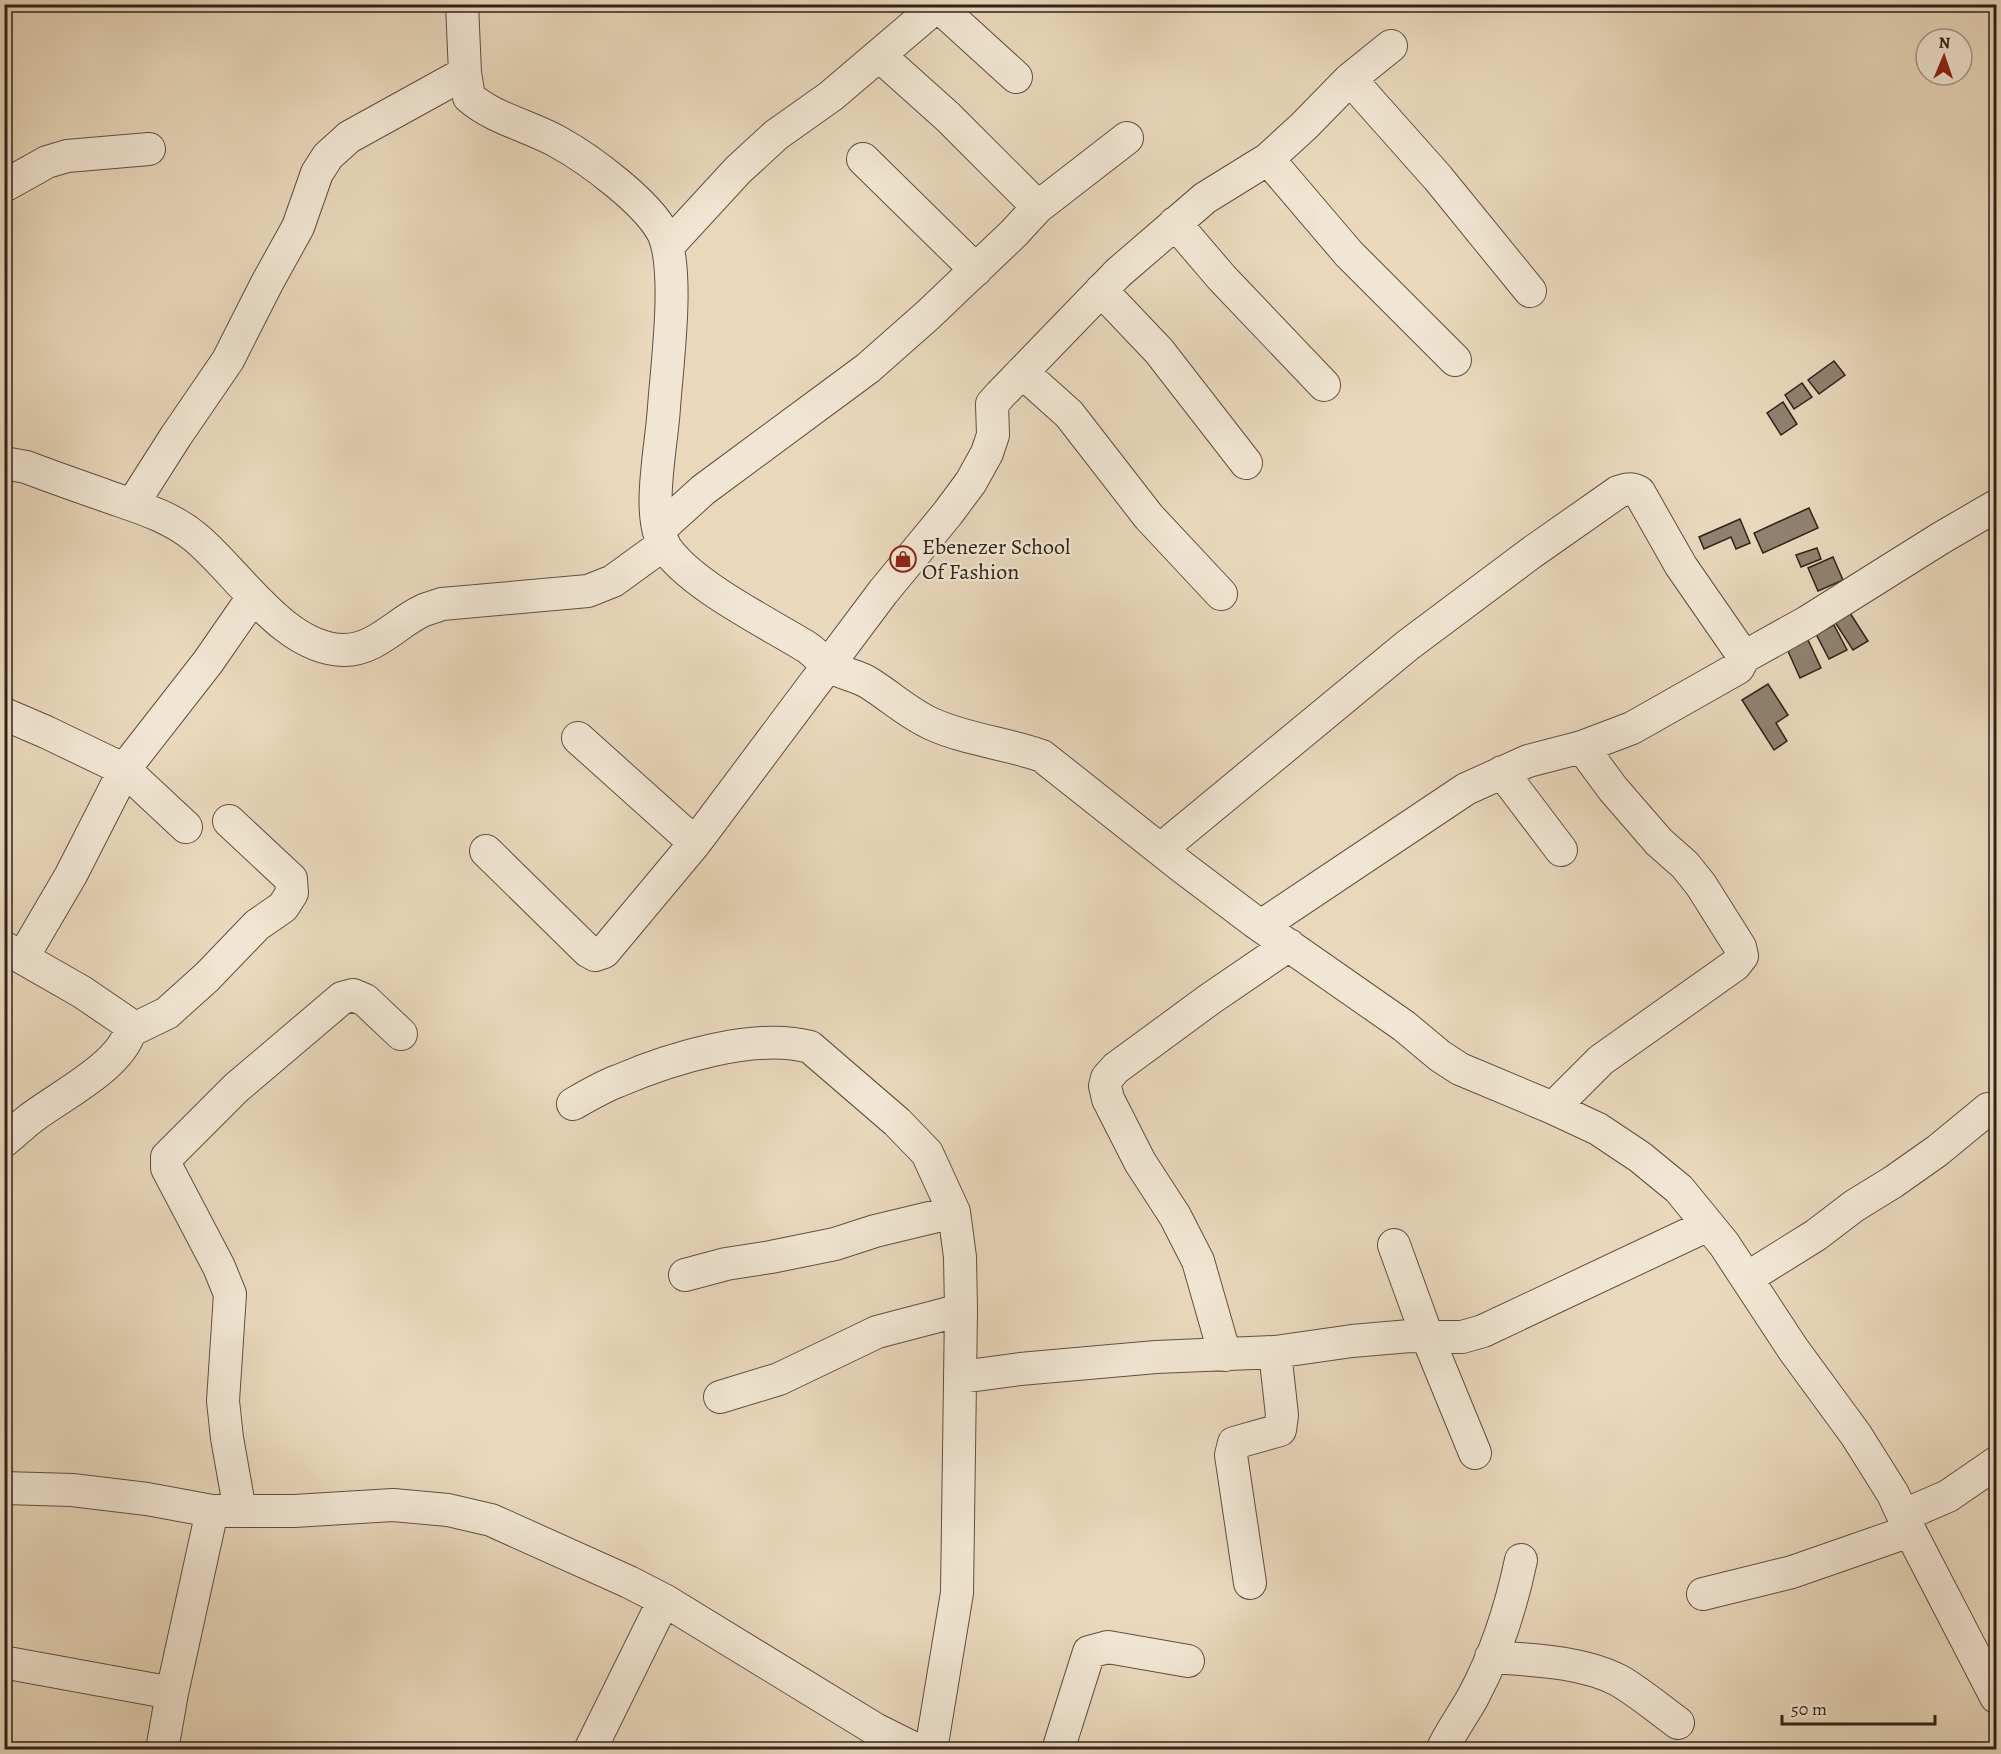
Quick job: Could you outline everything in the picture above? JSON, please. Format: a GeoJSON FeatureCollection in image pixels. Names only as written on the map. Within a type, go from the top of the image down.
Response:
{"type":"FeatureCollection","features":[{"type":"Feature","properties":{"kind":"street"},"geometry":{"type":"LineString","coordinates":[[462,4],[465,73],[469,97],[517,124],[558,142],[599,169],[644,207],[662,231],[668,246],[670,313],[662,434],[654,507],[661,537],[681,566],[756,618],[808,648],[829,666],[867,681],[930,723],[1042,756],[1261,926],[1404,1026],[1440,1056],[1460,1069],[1598,1129],[1640,1157],[1678,1189],[1725,1244],[1793,1349],[1856,1435],[1893,1494],[1996,1697]]}},
{"type":"Feature","properties":{"kind":"street"},"geometry":{"type":"LineString","coordinates":[[668,246],[738,170],[776,135],[831,96],[939,5],[1016,77]]}},
{"type":"Feature","properties":{"kind":"street"},"geometry":{"type":"LineString","coordinates":[[486,851],[588,951],[595,955],[603,952],[695,843],[883,592],[971,482],[987,453],[993,435],[992,404],[1101,290],[1175,223],[1205,198],[1268,159],[1350,79],[1391,46]]}},
{"type":"Feature","properties":{"kind":"street"},"geometry":{"type":"LineString","coordinates":[[880,56],[954,124],[1038,207]]}},
{"type":"Feature","properties":{"kind":"street"},"geometry":{"type":"LineString","coordinates":[[132,505],[228,360],[298,227],[317,172],[328,156],[349,137],[465,73]]}},
{"type":"Feature","properties":{"kind":"street"},"geometry":{"type":"LineString","coordinates":[[1350,79],[1438,178],[1530,291]]}},
{"type":"Feature","properties":{"kind":"street"},"geometry":{"type":"LineString","coordinates":[[4,463],[26,467],[159,515],[193,535],[220,560],[264,609],[295,633],[324,647],[346,650],[378,640],[423,611],[442,604],[588,591],[613,581],[661,537],[704,490],[868,368],[976,270],[1038,207],[1127,138]]}},
{"type":"Feature","properties":{"kind":"street"},"geometry":{"type":"LineString","coordinates":[[4,186],[47,162],[67,156],[149,149]]}},
{"type":"Feature","properties":{"kind":"street"},"geometry":{"type":"LineString","coordinates":[[863,159],[976,270]]}},
{"type":"Feature","properties":{"kind":"street"},"geometry":{"type":"LineString","coordinates":[[1268,159],[1349,254],[1455,360]]}},
{"type":"Feature","properties":{"kind":"street"},"geometry":{"type":"LineString","coordinates":[[1175,223],[1222,278],[1324,385]]}},
{"type":"Feature","properties":{"kind":"street"},"geometry":{"type":"LineString","coordinates":[[1101,290],[1159,351],[1246,463]]}},
{"type":"Feature","properties":{"kind":"street"},"geometry":{"type":"LineString","coordinates":[[1022,372],[1069,414],[1149,517],[1221,594]]}},
{"type":"Feature","properties":{"kind":"street"},"geometry":{"type":"LineString","coordinates":[[1161,849],[1408,645],[1531,553],[1618,492],[1626,489],[1639,492],[1682,566],[1744,657]]}},
{"type":"Feature","properties":{"kind":"street"},"geometry":{"type":"LineString","coordinates":[[1261,926],[1466,789],[1528,761],[1582,747],[1632,728],[1738,668],[1744,657],[1807,622],[1996,506]]}},
{"type":"Feature","properties":{"kind":"street"},"geometry":{"type":"LineString","coordinates":[[4,1141],[30,1119],[99,1070],[128,1039],[130,1031],[126,1022],[91,998],[14,952],[71,875],[134,755],[208,662],[253,597]]}},
{"type":"Feature","properties":{"kind":"street"},"geometry":{"type":"LineString","coordinates":[[4,714],[125,770],[186,827]]}},
{"type":"Feature","properties":{"kind":"street"},"geometry":{"type":"LineString","coordinates":[[578,738],[695,843]]}},
{"type":"Feature","properties":{"kind":"street"},"geometry":{"type":"LineString","coordinates":[[1553,1108],[1600,1060],[1735,965],[1742,956],[1740,947],[1701,885],[1685,865],[1659,842],[1613,789],[1582,747]]}},
{"type":"Feature","properties":{"kind":"street"},"geometry":{"type":"LineString","coordinates":[[1502,772],[1561,850]]}},
{"type":"Feature","properties":{"kind":"street"},"geometry":{"type":"LineString","coordinates":[[130,1031],[167,1013],[207,977],[257,925],[284,907],[292,892],[291,879],[229,821]]}},
{"type":"Feature","properties":{"kind":"street"},"geometry":{"type":"LineString","coordinates":[[1225,1355],[1198,1261],[1175,1216],[1140,1162],[1108,1099],[1105,1086],[1107,1078],[1116,1068],[1209,999],[1289,945]]}},
{"type":"Feature","properties":{"kind":"street"},"geometry":{"type":"LineString","coordinates":[[162,1749],[172,1693],[226,1511],[227,1438],[223,1401],[230,1294],[219,1267],[166,1168],[167,1157],[236,1088],[342,998],[353,995],[365,1000],[401,1034]]}},
{"type":"Feature","properties":{"kind":"street"},"geometry":{"type":"LineString","coordinates":[[573,1104],[617,1081],[699,1054],[729,1047],[776,1042],[802,1045],[810,1047],[897,1122],[927,1153],[954,1212],[960,1257],[961,1310],[957,1593],[931,1749]]}},
{"type":"Feature","properties":{"kind":"street"},"geometry":{"type":"LineString","coordinates":[[1747,1278],[1816,1235],[1854,1206],[1893,1182],[1988,1109]]}},
{"type":"Feature","properties":{"kind":"street"},"geometry":{"type":"LineString","coordinates":[[685,1275],[726,1264],[834,1244],[875,1231],[954,1212]]}},
{"type":"Feature","properties":{"kind":"street"},"geometry":{"type":"LineString","coordinates":[[961,1377],[1020,1369],[1156,1357],[1275,1352],[1352,1341],[1427,1336],[1462,1337],[1483,1331],[1708,1225]]}},
{"type":"Feature","properties":{"kind":"street"},"geometry":{"type":"LineString","coordinates":[[1394,1245],[1427,1336],[1475,1453]]}},
{"type":"Feature","properties":{"kind":"street"},"geometry":{"type":"LineString","coordinates":[[720,1396],[780,1379],[877,1332],[961,1310]]}},
{"type":"Feature","properties":{"kind":"street"},"geometry":{"type":"LineString","coordinates":[[1250,1583],[1231,1455],[1234,1443],[1280,1430],[1282,1415],[1275,1352]]}},
{"type":"Feature","properties":{"kind":"street"},"geometry":{"type":"LineString","coordinates":[[1703,1594],[1792,1572],[1907,1523],[1996,1463]]}},
{"type":"Feature","properties":{"kind":"street"},"geometry":{"type":"LineString","coordinates":[[4,1488],[72,1490],[226,1511],[294,1511],[393,1506],[448,1510],[491,1520],[664,1600],[868,1739],[917,1749]]}},
{"type":"Feature","properties":{"kind":"street"},"geometry":{"type":"LineString","coordinates":[[1442,1749],[1473,1696],[1491,1657],[1512,1604],[1521,1560]]}},
{"type":"Feature","properties":{"kind":"street"},"geometry":{"type":"LineString","coordinates":[[590,1749],[664,1600]]}},
{"type":"Feature","properties":{"kind":"street"},"geometry":{"type":"LineString","coordinates":[[1058,1749],[1089,1652],[1108,1647],[1188,1661]]}},
{"type":"Feature","properties":{"kind":"street"},"geometry":{"type":"LineString","coordinates":[[1491,1657],[1543,1661],[1605,1675],[1618,1680],[1678,1723]]}},
{"type":"Feature","properties":{"kind":"street"},"geometry":{"type":"LineString","coordinates":[[8,1663],[172,1693]]}},
{"type":"Feature","properties":{"kind":"building"},"geometry":{"type":"Polygon","coordinates":[[[1834,361],[1845,375],[1819,394],[1808,380],[1834,361]]]}},
{"type":"Feature","properties":{"kind":"building"},"geometry":{"type":"Polygon","coordinates":[[[1802,383],[1812,397],[1794,409],[1785,395],[1802,383]]]}},
{"type":"Feature","properties":{"kind":"building"},"geometry":{"type":"Polygon","coordinates":[[[1783,402],[1797,424],[1781,435],[1767,413],[1783,402]]]}},
{"type":"Feature","properties":{"kind":"building"},"geometry":{"type":"Polygon","coordinates":[[[1809,508],[1818,528],[1763,553],[1754,533],[1809,508]]]}},
{"type":"Feature","properties":{"kind":"building"},"geometry":{"type":"Polygon","coordinates":[[[1740,519],[1750,543],[1736,549],[1731,537],[1704,549],[1699,537],[1740,519]]]}},
{"type":"Feature","properties":{"kind":"building"},"geometry":{"type":"Polygon","coordinates":[[[1817,548],[1821,559],[1801,567],[1796,555],[1817,548]]]}},
{"type":"Feature","properties":{"kind":"building"},"geometry":{"type":"Polygon","coordinates":[[[1833,557],[1843,580],[1818,591],[1808,568],[1833,557]]]}},
{"type":"Feature","properties":{"kind":"building"},"geometry":{"type":"Polygon","coordinates":[[[1850,613],[1868,641],[1853,650],[1835,622],[1850,613]]]}},
{"type":"Feature","properties":{"kind":"building"},"geometry":{"type":"Polygon","coordinates":[[[1834,625],[1847,650],[1829,659],[1816,634],[1834,625]]]}},
{"type":"Feature","properties":{"kind":"building"},"geometry":{"type":"Polygon","coordinates":[[[1808,640],[1821,668],[1800,678],[1787,649],[1808,640]]]}},
{"type":"Feature","properties":{"kind":"building"},"geometry":{"type":"Polygon","coordinates":[[[1768,684],[1788,715],[1776,723],[1787,741],[1774,750],[1742,700],[1768,684]]]}},
{"type":"Feature","properties":{"kind":"place","name":"Ebenezer School Of Fashion"},"geometry":{"type":"Point","coordinates":[903,559]}}]}
